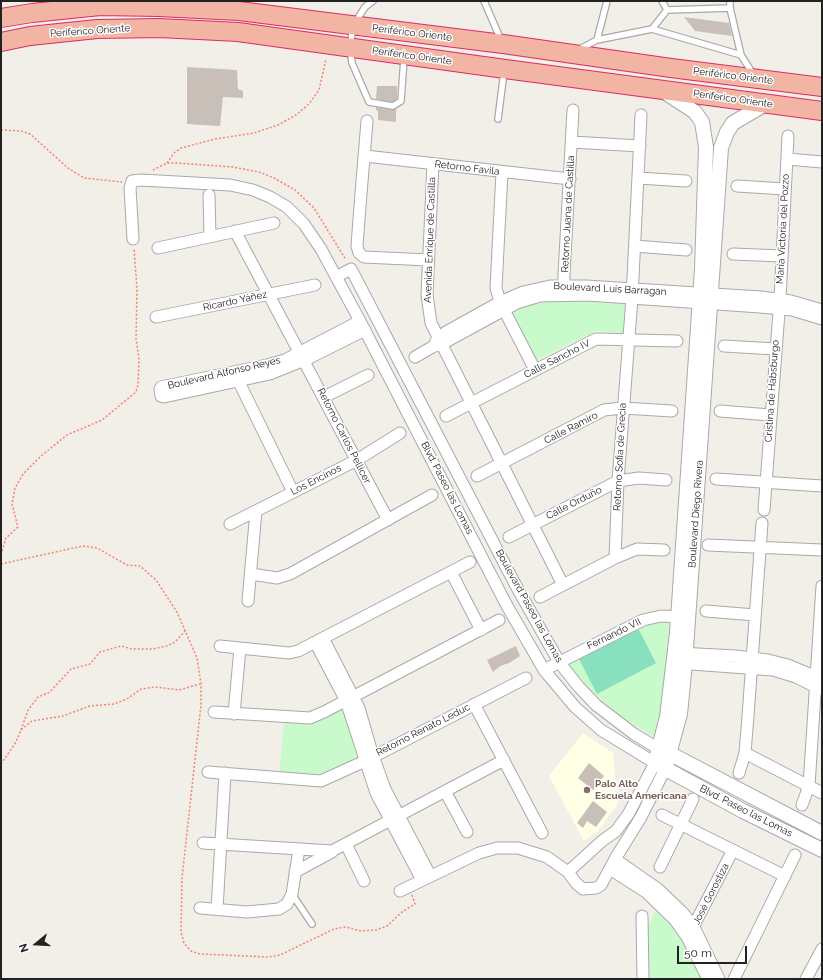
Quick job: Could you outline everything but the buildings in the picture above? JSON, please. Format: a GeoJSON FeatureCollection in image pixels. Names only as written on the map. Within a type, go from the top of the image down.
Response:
{"type":"FeatureCollection","features":[{"type":"Feature","properties":{"kind":"highway","name":"Periférico Oriente"},"geometry":{"type":"LineString","coordinates":[[1,18],[32,12],[100,6],[239,11],[503,44],[671,68],[822,87]]}},
{"type":"Feature","properties":{"kind":"highway","name":"Periferico Oriente"},"geometry":{"type":"LineString","coordinates":[[1,42],[45,34],[97,29],[159,28],[238,32],[822,111]]}},
{"type":"Feature","properties":{"kind":"street","name":"Boulevard Diego Rivera"},"geometry":{"type":"LineString","coordinates":[[662,89],[695,112],[702,122],[706,147],[706,299]]}},
{"type":"Feature","properties":{"kind":"street","name":"Boulevard Diego Rivera"},"geometry":{"type":"LineString","coordinates":[[400,891],[426,877],[479,853],[497,848],[518,848],[547,857],[568,872],[576,883],[584,889],[590,890],[601,885],[641,817],[680,714],[680,658],[706,299],[721,148],[727,132],[733,123],[767,103]]}},
{"type":"Feature","properties":{"kind":"street","name":"Retorno Juana de Castilla"},"geometry":{"type":"LineString","coordinates":[[563,290],[573,110]]}},
{"type":"Feature","properties":{"kind":"street"},"geometry":{"type":"LineString","coordinates":[[632,293],[641,115]]}},
{"type":"Feature","properties":{"kind":"street"},"geometry":{"type":"LineString","coordinates":[[368,121],[358,240],[359,253],[364,257],[428,260]]}},
{"type":"Feature","properties":{"kind":"street","name":"María Victoria del Pozzo"},"geometry":{"type":"LineString","coordinates":[[779,304],[788,136]]}},
{"type":"Feature","properties":{"kind":"street","name":"Retorno Juana de Castilla"},"geometry":{"type":"LineString","coordinates":[[572,142],[640,146]]}},
{"type":"Feature","properties":{"kind":"street"},"geometry":{"type":"LineString","coordinates":[[706,147],[721,148]]}},
{"type":"Feature","properties":{"kind":"street","name":"Retorno Favila"},"geometry":{"type":"LineString","coordinates":[[364,156],[570,179]]}},
{"type":"Feature","properties":{"kind":"street","name":"María Victoria del Pozzo"},"geometry":{"type":"LineString","coordinates":[[786,159],[822,162]]}},
{"type":"Feature","properties":{"kind":"street","name":"Avenida Enrique de Castilla"},"geometry":{"type":"LineString","coordinates":[[433,164],[427,309],[437,343]]}},
{"type":"Feature","properties":{"kind":"street"},"geometry":{"type":"LineString","coordinates":[[502,172],[496,283],[502,305],[534,370]]}},
{"type":"Feature","properties":{"kind":"street"},"geometry":{"type":"LineString","coordinates":[[638,178],[686,180]]}},
{"type":"Feature","properties":{"kind":"street"},"geometry":{"type":"LineString","coordinates":[[132,181],[130,188],[134,239]]}},
{"type":"Feature","properties":{"kind":"street","name":"Blvd. Paseo las Lomas"},"geometry":{"type":"LineString","coordinates":[[132,181],[190,182],[230,186],[253,190],[270,196],[287,207],[304,224],[336,277],[506,604],[544,670],[575,707],[601,730],[625,746],[660,766],[822,850]]}},
{"type":"Feature","properties":{"kind":"street"},"geometry":{"type":"LineString","coordinates":[[737,186],[785,189]]}},
{"type":"Feature","properties":{"kind":"street"},"geometry":{"type":"LineString","coordinates":[[209,195],[210,236]]}},
{"type":"Feature","properties":{"kind":"street"},"geometry":{"type":"LineString","coordinates":[[158,248],[274,223]]}},
{"type":"Feature","properties":{"kind":"street","name":"Retorno Carlos Pellicer"},"geometry":{"type":"LineString","coordinates":[[236,231],[388,520]]}},
{"type":"Feature","properties":{"kind":"street"},"geometry":{"type":"LineString","coordinates":[[635,246],[686,250]]}},
{"type":"Feature","properties":{"kind":"street"},"geometry":{"type":"LineString","coordinates":[[733,254],[782,256]]}},
{"type":"Feature","properties":{"kind":"street","name":"Boulevard Paseo las Lomas"},"geometry":{"type":"LineString","coordinates":[[336,277],[351,269],[540,630],[559,662],[578,686],[596,705],[629,730],[665,752],[822,833]]}},
{"type":"Feature","properties":{"kind":"street","name":"Ricardo Yáñez"},"geometry":{"type":"LineString","coordinates":[[156,317],[315,285]]}},
{"type":"Feature","properties":{"kind":"street","name":"Boulevard Luis Barragan"},"geometry":{"type":"LineString","coordinates":[[437,343],[502,305],[537,287],[779,304]]}},
{"type":"Feature","properties":{"kind":"street","name":"Retorno Sofia de Grecia"},"geometry":{"type":"LineString","coordinates":[[615,558],[618,481],[632,293]]}},
{"type":"Feature","properties":{"kind":"street"},"geometry":{"type":"LineString","coordinates":[[779,304],[822,310]]}},
{"type":"Feature","properties":{"kind":"street"},"geometry":{"type":"LineString","coordinates":[[779,304],[822,319]]}},
{"type":"Feature","properties":{"kind":"street","name":"Cristina de Habsburgo"},"geometry":{"type":"LineString","coordinates":[[764,510],[779,304]]}},
{"type":"Feature","properties":{"kind":"street","name":"Boulevard Alfonso Reyes"},"geometry":{"type":"LineString","coordinates":[[237,377],[164,397],[162,396],[160,389],[161,387],[237,377],[270,374],[362,326]]}},
{"type":"Feature","properties":{"kind":"street","name":"Calle Sancho IV"},"geometry":{"type":"LineString","coordinates":[[446,416],[596,339],[677,341]]}},
{"type":"Feature","properties":{"kind":"street"},"geometry":{"type":"LineString","coordinates":[[414,357],[437,343],[563,585]]}},
{"type":"Feature","properties":{"kind":"street"},"geometry":{"type":"LineString","coordinates":[[724,346],[775,349]]}},
{"type":"Feature","properties":{"kind":"street"},"geometry":{"type":"LineString","coordinates":[[324,397],[368,375]]}},
{"type":"Feature","properties":{"kind":"street"},"geometry":{"type":"LineString","coordinates":[[237,377],[293,492]]}},
{"type":"Feature","properties":{"kind":"street","name":"Calle Ramiro"},"geometry":{"type":"LineString","coordinates":[[477,476],[604,410],[623,408],[672,411]]}},
{"type":"Feature","properties":{"kind":"street"},"geometry":{"type":"LineString","coordinates":[[720,412],[770,415]]}},
{"type":"Feature","properties":{"kind":"street","name":"Los Encinos"},"geometry":{"type":"LineString","coordinates":[[230,524],[356,460],[400,433]]}},
{"type":"Feature","properties":{"kind":"street","name":"Calle Orduño"},"geometry":{"type":"LineString","coordinates":[[509,537],[618,481],[638,478],[666,480]]}},
{"type":"Feature","properties":{"kind":"street"},"geometry":{"type":"LineString","coordinates":[[716,480],[822,486]]}},
{"type":"Feature","properties":{"kind":"street"},"geometry":{"type":"LineString","coordinates":[[251,574],[277,578],[284,577],[334,551],[432,495]]}},
{"type":"Feature","properties":{"kind":"street"},"geometry":{"type":"LineString","coordinates":[[248,600],[256,511]]}},
{"type":"Feature","properties":{"kind":"street"},"geometry":{"type":"LineString","coordinates":[[463,520],[479,512]]}},
{"type":"Feature","properties":{"kind":"street"},"geometry":{"type":"LineString","coordinates":[[739,773],[745,753],[762,523]]}},
{"type":"Feature","properties":{"kind":"street"},"geometry":{"type":"LineString","coordinates":[[708,545],[822,550]]}},
{"type":"Feature","properties":{"kind":"street"},"geometry":{"type":"LineString","coordinates":[[540,597],[615,558],[637,549],[664,550]]}},
{"type":"Feature","properties":{"kind":"street"},"geometry":{"type":"LineString","coordinates":[[220,646],[294,652],[470,562]]}},
{"type":"Feature","properties":{"kind":"street"},"geometry":{"type":"LineString","coordinates":[[451,572],[481,630]]}},
{"type":"Feature","properties":{"kind":"street"},"geometry":{"type":"LineString","coordinates":[[802,805],[809,786],[819,683],[822,586]]}},
{"type":"Feature","properties":{"kind":"street"},"geometry":{"type":"LineString","coordinates":[[706,612],[755,615]]}},
{"type":"Feature","properties":{"kind":"street","name":"Fernando VII"},"geometry":{"type":"LineString","coordinates":[[544,670],[643,620],[661,616],[683,617]]}},
{"type":"Feature","properties":{"kind":"street"},"geometry":{"type":"LineString","coordinates":[[214,712],[303,719],[324,712],[350,699],[499,620]]}},
{"type":"Feature","properties":{"kind":"street"},"geometry":{"type":"LineString","coordinates":[[319,640],[365,726],[369,759],[385,789],[394,818],[426,877]]}},
{"type":"Feature","properties":{"kind":"street"},"geometry":{"type":"LineString","coordinates":[[234,714],[240,648]]}},
{"type":"Feature","properties":{"kind":"street"},"geometry":{"type":"LineString","coordinates":[[680,658],[752,662],[819,683]]}},
{"type":"Feature","properties":{"kind":"street","name":"Retorno Renato Leduc"},"geometry":{"type":"LineString","coordinates":[[208,772],[321,781],[369,759],[526,678]]}},
{"type":"Feature","properties":{"kind":"street","name":"Retorno Renato Leduc"},"geometry":{"type":"LineString","coordinates":[[474,704],[542,833]]}},
{"type":"Feature","properties":{"kind":"street"},"geometry":{"type":"LineString","coordinates":[[745,753],[822,793]]}},
{"type":"Feature","properties":{"kind":"street"},"geometry":{"type":"LineString","coordinates":[[295,872],[504,760]]}},
{"type":"Feature","properties":{"kind":"street","name":"Boulevard Diego Rivera"},"geometry":{"type":"LineString","coordinates":[[568,872],[602,841],[616,831],[660,766]]}},
{"type":"Feature","properties":{"kind":"street"},"geometry":{"type":"LineString","coordinates":[[217,909],[225,773]]}},
{"type":"Feature","properties":{"kind":"street"},"geometry":{"type":"LineString","coordinates":[[444,791],[467,832]]}},
{"type":"Feature","properties":{"kind":"street"},"geometry":{"type":"LineString","coordinates":[[660,867],[694,799]]}},
{"type":"Feature","properties":{"kind":"street"},"geometry":{"type":"LineString","coordinates":[[662,815],[785,876]]}},
{"type":"Feature","properties":{"kind":"street"},"geometry":{"type":"LineString","coordinates":[[203,843],[332,851]]}},
{"type":"Feature","properties":{"kind":"street"},"geometry":{"type":"LineString","coordinates":[[346,844],[364,881]]}},
{"type":"Feature","properties":{"kind":"street"},"geometry":{"type":"LineString","coordinates":[[200,908],[247,912],[274,911],[287,904],[292,894],[299,849]]}},
{"type":"Feature","properties":{"kind":"street","name":"José Gorostiza"},"geometry":{"type":"LineString","coordinates":[[687,937],[694,927],[733,850]]}},
{"type":"Feature","properties":{"kind":"street"},"geometry":{"type":"LineString","coordinates":[[734,979],[795,855]]}},
{"type":"Feature","properties":{"kind":"street"},"geometry":{"type":"LineString","coordinates":[[612,864],[641,883],[694,927],[719,979]]}},
{"type":"Feature","properties":{"kind":"street"},"geometry":{"type":"LineString","coordinates":[[666,903],[687,937],[708,979]]}},
{"type":"Feature","properties":{"kind":"street"},"geometry":{"type":"LineString","coordinates":[[642,916],[644,979]]}},
{"type":"Feature","properties":{"kind":"street"},"geometry":{"type":"LineString","coordinates":[[806,979],[822,949]]}},
{"type":"Feature","properties":{"kind":"lane"},"geometry":{"type":"LineString","coordinates":[[373,1],[365,7],[353,26],[350,48],[352,63],[369,102],[393,106],[401,101],[405,55]]}},
{"type":"Feature","properties":{"kind":"lane"},"geometry":{"type":"LineString","coordinates":[[484,1],[503,44]]}},
{"type":"Feature","properties":{"kind":"lane"},"geometry":{"type":"LineString","coordinates":[[597,40],[607,1]]}},
{"type":"Feature","properties":{"kind":"lane"},"geometry":{"type":"LineString","coordinates":[[662,1],[667,10]]}},
{"type":"Feature","properties":{"kind":"lane"},"geometry":{"type":"LineString","coordinates":[[730,1],[730,8],[741,55],[755,78]]}},
{"type":"Feature","properties":{"kind":"lane"},"geometry":{"type":"LineString","coordinates":[[652,29],[667,10],[730,8]]}},
{"type":"Feature","properties":{"kind":"lane"},"geometry":{"type":"LineString","coordinates":[[571,53],[597,40],[652,29],[741,55]]}},
{"type":"Feature","properties":{"kind":"lane"},"geometry":{"type":"LineString","coordinates":[[498,119],[505,69]]}},
{"type":"Feature","properties":{"kind":"lane"},"geometry":{"type":"LineString","coordinates":[[292,894],[312,924]]}},
{"type":"Feature","properties":{"kind":"path"},"geometry":{"type":"LineString","coordinates":[[167,163],[174,153],[181,148],[215,139],[254,133],[278,125],[296,115],[309,104],[319,90],[329,45]]}},
{"type":"Feature","properties":{"kind":"path"},"geometry":{"type":"LineString","coordinates":[[1,130],[21,131],[30,134],[68,168],[84,178],[119,182],[132,181]]}},
{"type":"Feature","properties":{"kind":"path"},"geometry":{"type":"LineString","coordinates":[[1,555],[6,538],[18,527],[12,504],[15,488],[23,474],[41,456],[67,435],[102,420],[136,392],[138,385],[139,359],[136,339],[137,289],[134,239]]}},
{"type":"Feature","properties":{"kind":"path"},"geometry":{"type":"LineString","coordinates":[[1,764],[16,742],[28,710],[38,696],[50,692],[71,669],[90,664],[100,652],[121,646],[132,649],[152,649],[167,646],[175,642],[185,631]]}},
{"type":"Feature","properties":{"kind":"path"},"geometry":{"type":"LineString","coordinates":[[21,730],[32,721],[63,716],[90,706],[114,704],[127,699],[141,689],[156,687],[179,690],[201,684]]}},
{"type":"Feature","properties":{"kind":"shaded area","name":"Palo Alto Escuela Americana"},"geometry":{"type":"Polygon","coordinates":[[[583,733],[613,753],[618,803],[598,831],[584,841],[549,776],[583,733]]]}},
{"type":"Feature","properties":{"kind":"green space"},"geometry":{"type":"Polygon","coordinates":[[[527,300],[625,301],[623,333],[596,331],[535,361],[508,309],[527,300]]]}},
{"type":"Feature","properties":{"kind":"green space"},"geometry":{"type":"Polygon","coordinates":[[[648,620],[669,622],[670,640],[661,714],[656,735],[652,736],[617,713],[589,689],[565,661],[648,620]]]}},
{"type":"Feature","properties":{"kind":"green space"},"geometry":{"type":"Polygon","coordinates":[[[638,628],[656,663],[597,694],[579,659],[638,628]]]}},
{"type":"Feature","properties":{"kind":"green space"},"geometry":{"type":"Polygon","coordinates":[[[343,708],[359,758],[320,779],[279,775],[284,721],[343,708]]]}},
{"type":"Feature","properties":{"kind":"green space"},"geometry":{"type":"Polygon","coordinates":[[[661,908],[684,939],[705,979],[649,979],[646,924],[652,920],[654,913],[661,908]]]}},
{"type":"Feature","properties":{"kind":"place","name":"Palo Alto Escuela Americana"},"geometry":{"type":"Point","coordinates":[587,790]}}]}
